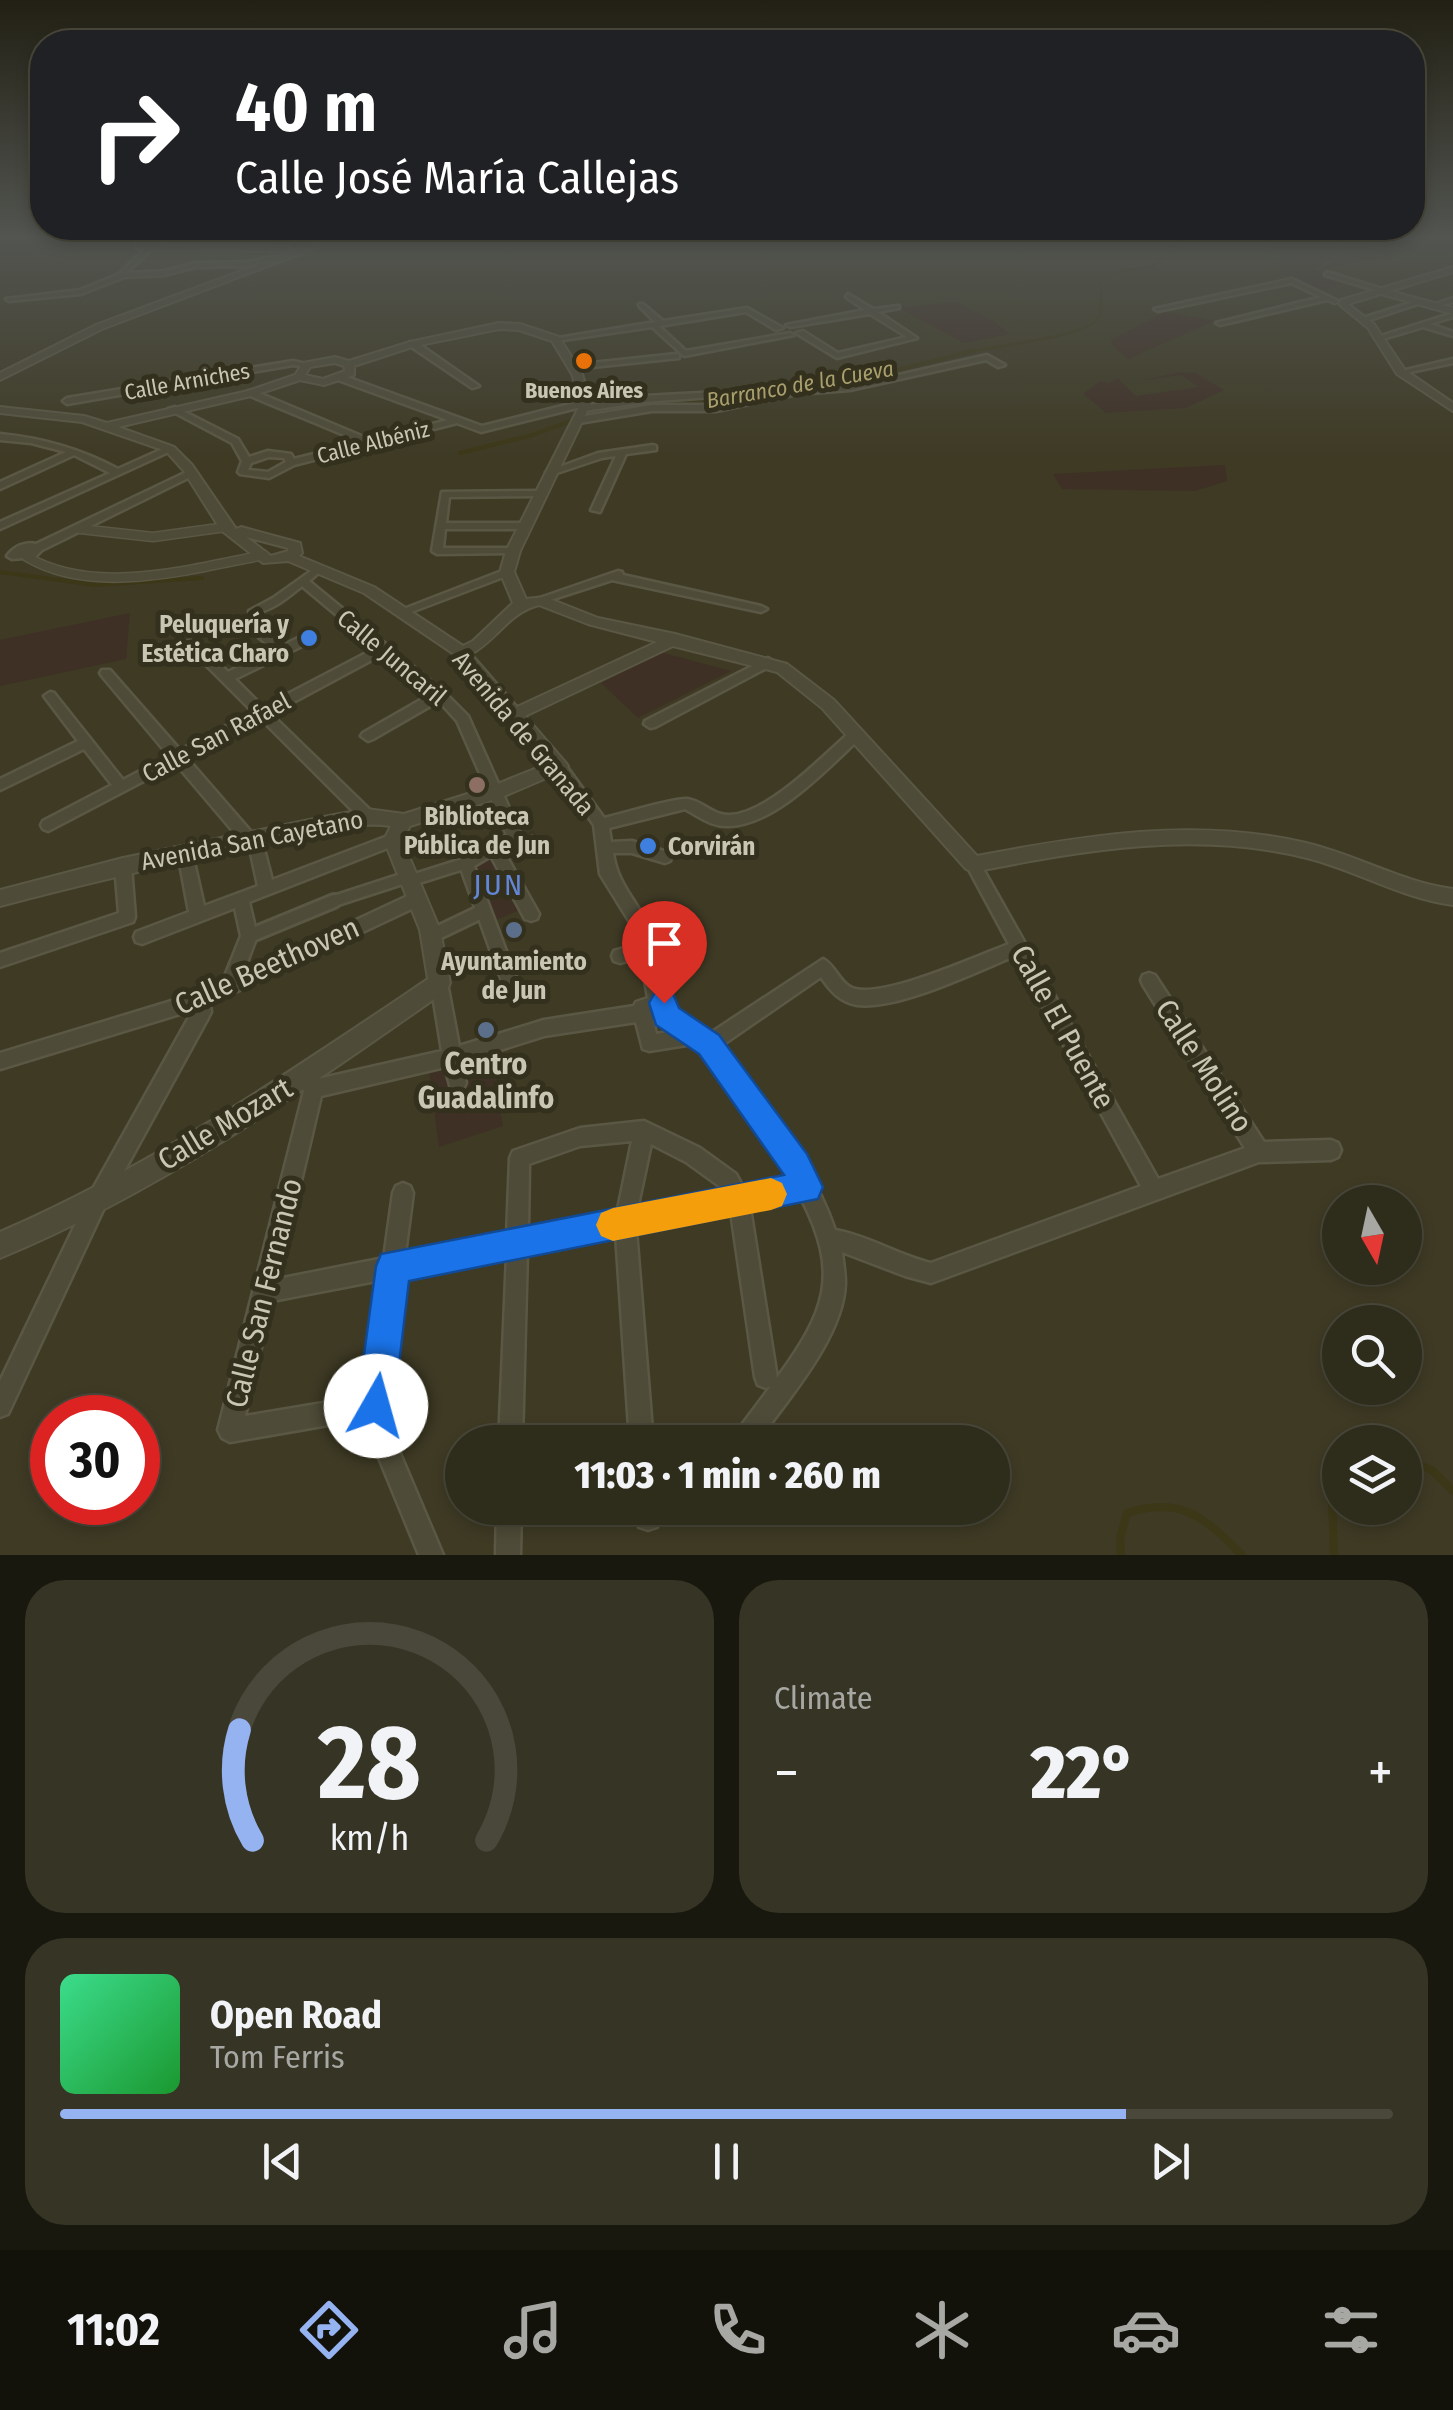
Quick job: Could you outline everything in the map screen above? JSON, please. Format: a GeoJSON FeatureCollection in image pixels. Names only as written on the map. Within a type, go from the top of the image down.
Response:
{"type":"FeatureCollection","features":[{"type":"Feature","properties":{"kind":"street"},"geometry":{"type":"LineString","coordinates":[[2,374],[80,335],[140,312]]}},
{"type":"Feature","properties":{"kind":"street"},"geometry":{"type":"LineString","coordinates":[[648,312],[684,354],[871,312]]}},
{"type":"Feature","properties":{"kind":"street"},"geometry":{"type":"LineString","coordinates":[[301,379],[307,366],[335,360],[349,364],[413,344],[508,326],[556,338],[737,312]]}},
{"type":"Feature","properties":{"kind":"street"},"geometry":{"type":"LineString","coordinates":[[751,312],[837,356],[913,338],[868,312]]}},
{"type":"Feature","properties":{"kind":"street"},"geometry":{"type":"LineString","coordinates":[[1220,322],[1279,312]]}},
{"type":"Feature","properties":{"kind":"street"},"geometry":{"type":"LineString","coordinates":[[1353,312],[1380,338],[1401,372],[1453,408]]}},
{"type":"Feature","properties":{"kind":"street"},"geometry":{"type":"LineString","coordinates":[[1364,319],[1388,312]]}},
{"type":"Feature","properties":{"kind":"street"},"geometry":{"type":"LineString","coordinates":[[1380,338],[1453,313]]}},
{"type":"Feature","properties":{"kind":"street"},"geometry":{"type":"LineString","coordinates":[[1424,324],[1453,334]]}},
{"type":"Feature","properties":{"kind":"street"},"geometry":{"type":"LineString","coordinates":[[520,604],[508,572],[513,550],[583,410],[573,366],[556,338]]}},
{"type":"Feature","properties":{"kind":"street"},"geometry":{"type":"LineString","coordinates":[[413,344],[475,386]]}},
{"type":"Feature","properties":{"kind":"street"},"geometry":{"type":"LineString","coordinates":[[573,366],[676,356]]}},
{"type":"Feature","properties":{"kind":"street"},"geometry":{"type":"LineString","coordinates":[[583,410],[716,408],[796,392],[850,388],[987,357],[1001,365]]}},
{"type":"Feature","properties":{"kind":"street"},"geometry":{"type":"LineString","coordinates":[[1401,372],[1453,361]]}},
{"type":"Feature","properties":{"kind":"street","name":"Calle Arniches"},"geometry":{"type":"LineString","coordinates":[[67,401],[293,362],[307,366]]}},
{"type":"Feature","properties":{"kind":"street"},"geometry":{"type":"LineString","coordinates":[[341,378],[352,369],[349,364]]}},
{"type":"Feature","properties":{"kind":"street"},"geometry":{"type":"LineString","coordinates":[[1434,366],[1453,374]]}},
{"type":"Feature","properties":{"kind":"street"},"geometry":{"type":"LineString","coordinates":[[113,427],[301,379],[341,378],[480,430],[644,399],[738,392]]}},
{"type":"Feature","properties":{"kind":"street"},"geometry":{"type":"LineString","coordinates":[[252,394],[368,442]]}},
{"type":"Feature","properties":{"kind":"street"},"geometry":{"type":"LineString","coordinates":[[2,409],[113,427],[170,449],[226,526],[273,560],[286,550]]}},
{"type":"Feature","properties":{"kind":"street"},"geometry":{"type":"LineString","coordinates":[[173,411],[234,441],[247,461],[244,472],[253,476],[277,473],[291,463],[288,456],[276,453],[247,461]]}},
{"type":"Feature","properties":{"kind":"street","name":"Calle Albéniz"},"geometry":{"type":"LineString","coordinates":[[291,463],[456,421]]}},
{"type":"Feature","properties":{"kind":"street"},"geometry":{"type":"LineString","coordinates":[[0,436],[74,452],[118,473]]}},
{"type":"Feature","properties":{"kind":"street"},"geometry":{"type":"LineString","coordinates":[[551,472],[653,448]]}},
{"type":"Feature","properties":{"kind":"street"},"geometry":{"type":"LineString","coordinates":[[0,526],[170,449]]}},
{"type":"Feature","properties":{"kind":"street"},"geometry":{"type":"LineString","coordinates":[[0,486],[74,452]]}},
{"type":"Feature","properties":{"kind":"street"},"geometry":{"type":"LineString","coordinates":[[596,510],[623,452]]}},
{"type":"Feature","properties":{"kind":"street"},"geometry":{"type":"LineString","coordinates":[[191,473],[32,553],[38,567],[98,576],[165,573],[264,554]]}},
{"type":"Feature","properties":{"kind":"street"},"geometry":{"type":"LineString","coordinates":[[513,550],[437,550],[445,494],[540,494]]}},
{"type":"Feature","properties":{"kind":"street"},"geometry":{"type":"LineString","coordinates":[[80,529],[146,538],[198,534],[226,526]]}},
{"type":"Feature","properties":{"kind":"street","name":"Avenida de Granada"},"geometry":{"type":"LineString","coordinates":[[226,526],[369,590],[462,653],[559,766],[601,824]]}},
{"type":"Feature","properties":{"kind":"street"},"geometry":{"type":"LineString","coordinates":[[440,526],[524,526]]}},
{"type":"Feature","properties":{"kind":"street"},"geometry":{"type":"LineString","coordinates":[[255,611],[304,582],[318,569]]}},
{"type":"Feature","properties":{"kind":"street"},"geometry":{"type":"LineString","coordinates":[[402,612],[508,572]]}},
{"type":"Feature","properties":{"kind":"street"},"geometry":{"type":"LineString","coordinates":[[462,653],[478,644],[520,604],[624,572]]}},
{"type":"Feature","properties":{"kind":"street"},"geometry":{"type":"LineString","coordinates":[[610,576],[761,609]]}},
{"type":"Feature","properties":{"kind":"street","name":"Calle Juncaril"},"geometry":{"type":"LineString","coordinates":[[304,582],[464,719],[515,837],[496,851]]}},
{"type":"Feature","properties":{"kind":"street"},"geometry":{"type":"LineString","coordinates":[[540,600],[593,621],[768,662],[793,673],[828,704],[973,864],[1091,842],[1177,832],[1236,835],[1312,852],[1420,894],[1453,897]]}},
{"type":"Feature","properties":{"kind":"street"},"geometry":{"type":"LineString","coordinates":[[256,628],[282,651]]}},
{"type":"Feature","properties":{"kind":"street"},"geometry":{"type":"LineString","coordinates":[[516,714],[675,639]]}},
{"type":"Feature","properties":{"kind":"street"},"geometry":{"type":"LineString","coordinates":[[226,678],[306,640]]}},
{"type":"Feature","properties":{"kind":"street"},"geometry":{"type":"LineString","coordinates":[[192,644],[367,816]]}},
{"type":"Feature","properties":{"kind":"street","name":"Calle San Rafael"},"geometry":{"type":"LineString","coordinates":[[48,825],[384,649]]}},
{"type":"Feature","properties":{"kind":"street"},"geometry":{"type":"LineString","coordinates":[[650,724],[768,662]]}},
{"type":"Feature","properties":{"kind":"street"},"geometry":{"type":"LineString","coordinates":[[106,672],[252,838],[266,888]]}},
{"type":"Feature","properties":{"kind":"street"},"geometry":{"type":"LineString","coordinates":[[368,736],[440,695]]}},
{"type":"Feature","properties":{"kind":"street"},"geometry":{"type":"LineString","coordinates":[[50,696],[121,787]]}},
{"type":"Feature","properties":{"kind":"street"},"geometry":{"type":"LineString","coordinates":[[309,1082],[452,1056],[544,1028],[653,1010],[664,1003],[666,1016],[688,1028],[689,1037],[649,1042],[653,1010],[648,948],[638,922],[608,874],[601,824],[686,804],[725,821],[762,810],[782,799],[854,736]]}},
{"type":"Feature","properties":{"kind":"street"},"geometry":{"type":"LineString","coordinates":[[0,784],[86,742]]}},
{"type":"Feature","properties":{"kind":"street","name":"Avenida San Cayetano"},"geometry":{"type":"LineString","coordinates":[[0,898],[252,838],[367,816],[404,820],[496,792],[559,766]]}},
{"type":"Feature","properties":{"kind":"street"},"geometry":{"type":"LineString","coordinates":[[142,938],[393,840],[404,820]]}},
{"type":"Feature","properties":{"kind":"street"},"geometry":{"type":"LineString","coordinates":[[393,840],[432,936],[457,1083]]}},
{"type":"Feature","properties":{"kind":"street"},"geometry":{"type":"LineString","coordinates":[[604,848],[632,848],[665,857]]}},
{"type":"Feature","properties":{"kind":"street"},"geometry":{"type":"LineString","coordinates":[[249,936],[335,900],[411,886],[496,851],[531,914]]}},
{"type":"Feature","properties":{"kind":"street"},"geometry":{"type":"LineString","coordinates":[[185,853],[198,915]]}},
{"type":"Feature","properties":{"kind":"street"},"geometry":{"type":"LineString","coordinates":[[466,863],[509,980]]}},
{"type":"Feature","properties":{"kind":"street","name":"Calle El Puente"},"geometry":{"type":"LineString","coordinates":[[973,864],[1154,1189]]}},
{"type":"Feature","properties":{"kind":"street"},"geometry":{"type":"LineString","coordinates":[[0,960],[126,917],[123,866]]}},
{"type":"Feature","properties":{"kind":"street","name":"Calle Beethoven"},"geometry":{"type":"LineString","coordinates":[[0,1062],[201,1000],[411,886]]}},
{"type":"Feature","properties":{"kind":"street"},"geometry":{"type":"LineString","coordinates":[[235,984],[233,976],[249,936],[240,898]]}},
{"type":"Feature","properties":{"kind":"street"},"geometry":{"type":"LineString","coordinates":[[432,936],[483,911]]}},
{"type":"Feature","properties":{"kind":"street"},"geometry":{"type":"LineString","coordinates":[[709,1044],[823,966],[836,987],[853,997],[881,997],[1019,947]]}},
{"type":"Feature","properties":{"kind":"street"},"geometry":{"type":"LineString","coordinates":[[620,956],[648,948]]}},
{"type":"Feature","properties":{"kind":"street","name":"Calle Molino"},"geometry":{"type":"LineString","coordinates":[[1149,980],[1259,1152]]}},
{"type":"Feature","properties":{"kind":"street","name":"Calle Mozart"},"geometry":{"type":"LineString","coordinates":[[0,1246],[97,1201],[309,1082],[438,983]]}},
{"type":"Feature","properties":{"kind":"street"},"geometry":{"type":"LineString","coordinates":[[0,1406],[97,1201],[202,1012],[201,1000]]}},
{"type":"Feature","properties":{"kind":"street"},"geometry":{"type":"LineString","coordinates":[[688,1033],[709,1044],[796,1166],[828,1239],[834,1278],[826,1320],[755,1425]]}},
{"type":"Feature","properties":{"kind":"street","name":"Calle San Fernando"},"geometry":{"type":"LineString","coordinates":[[309,1082],[230,1430],[376,1406]]}},
{"type":"Feature","properties":{"kind":"street"},"geometry":{"type":"LineString","coordinates":[[641,1425],[625,1222],[644,1130]]}},
{"type":"Feature","properties":{"kind":"street"},"geometry":{"type":"LineString","coordinates":[[511,1425],[520,1158],[580,1137],[644,1130],[693,1155],[729,1181],[738,1200],[766,1377]]}},
{"type":"Feature","properties":{"kind":"street"},"geometry":{"type":"LineString","coordinates":[[828,1239],[852,1242],[916,1271],[932,1273],[1259,1152],[1330,1150]]}},
{"type":"Feature","properties":{"kind":"street"},"geometry":{"type":"LineString","coordinates":[[264,1292],[807,1187]]}},
{"type":"Feature","properties":{"kind":"street"},"geometry":{"type":"LineString","coordinates":[[403,1193],[374,1418],[431,1555]]}},
{"type":"Feature","properties":{"kind":"street"},"geometry":{"type":"LineString","coordinates":[[508,1555],[509,1525]]}},
{"type":"Feature","properties":{"kind":"shaded area"},"geometry":{"type":"Polygon","coordinates":[[[906,312],[975,312],[1009,334],[964,343],[906,312]]]}},
{"type":"Feature","properties":{"kind":"shaded area"},"geometry":{"type":"Polygon","coordinates":[[[1164,312],[1214,321],[1128,359],[1112,345],[1111,340],[1164,312]]]}},
{"type":"Feature","properties":{"kind":"shaded area"},"geometry":{"type":"Polygon","coordinates":[[[1181,372],[1196,373],[1224,390],[1186,408],[1106,413],[1083,394],[1100,381],[1109,383],[1118,378],[1136,396],[1199,387],[1181,375],[1138,381],[1181,372]]]}},
{"type":"Feature","properties":{"kind":"shaded area"},"geometry":{"type":"Polygon","coordinates":[[[1225,465],[1227,481],[1195,491],[1062,489],[1053,474],[1225,465]]]}},
{"type":"Feature","properties":{"kind":"shaded area"},"geometry":{"type":"Polygon","coordinates":[[[130,613],[126,659],[0,686],[0,640],[130,613]]]}},
{"type":"Feature","properties":{"kind":"shaded area"},"geometry":{"type":"Polygon","coordinates":[[[660,652],[731,671],[638,718],[601,683],[660,652]]]}},
{"type":"Feature","properties":{"kind":"shaded area"},"geometry":{"type":"Polygon","coordinates":[[[495,854],[522,909],[494,921],[468,865],[495,854]]]}},
{"type":"Feature","properties":{"kind":"shaded area"},"geometry":{"type":"Polygon","coordinates":[[[488,1045],[503,1126],[439,1147],[428,1064],[488,1045]]]}},
{"type":"Feature","properties":{"kind":"building"},"geometry":{"type":"Polygon","coordinates":[[[533,832],[539,843],[512,855],[506,845],[533,832]]]}},
{"type":"Feature","properties":{"kind":"waterway","name":"Barranco de la Cueva"},"geometry":{"type":"LineString","coordinates":[[970,352],[1058,336],[1092,324],[1100,312]]}},
{"type":"Feature","properties":{"kind":"waterway","name":"Barranco de la Cueva"},"geometry":{"type":"LineString","coordinates":[[460,453],[529,436],[604,409],[740,399],[802,384],[881,374],[970,352]]}},
{"type":"Feature","properties":{"kind":"waterway","name":"Barranco de la Cueva"},"geometry":{"type":"LineString","coordinates":[[963,353],[970,352]]}},
{"type":"Feature","properties":{"kind":"waterway","name":"Barranco de la Cueva"},"geometry":{"type":"LineString","coordinates":[[0,572],[95,585],[202,578]]}},
{"type":"Feature","properties":{"kind":"waterway"},"geometry":{"type":"LineString","coordinates":[[1422,1466],[1432,1470],[1453,1491]]}},
{"type":"Feature","properties":{"kind":"waterway"},"geometry":{"type":"LineString","coordinates":[[1121,1555],[1120,1538],[1127,1513],[1163,1507],[1191,1513],[1242,1555]]}},
{"type":"Feature","properties":{"kind":"waterway"},"geometry":{"type":"LineString","coordinates":[[1333,1525],[1334,1555]]}},
{"type":"Feature","properties":{"kind":"slow traffic"},"geometry":{"type":"LineString","coordinates":[[613,1225],[771,1194]]}},
{"type":"Feature","properties":{"kind":"place","name":"Buenos Aires"},"geometry":{"type":"Point","coordinates":[584,361]}},
{"type":"Feature","properties":{"kind":"place","name":"Peluquería y Estética Charo"},"geometry":{"type":"Point","coordinates":[309,638]}},
{"type":"Feature","properties":{"kind":"place","name":"Biblioteca Pública de Jun"},"geometry":{"type":"Point","coordinates":[477,785]}},
{"type":"Feature","properties":{"kind":"place","name":"Corvirán"},"geometry":{"type":"Point","coordinates":[648,846]}},
{"type":"Feature","properties":{"kind":"place","name":"Ayuntamiento de Jun"},"geometry":{"type":"Point","coordinates":[514,930]}},
{"type":"Feature","properties":{"kind":"place","name":"Centro Guadalinfo"},"geometry":{"type":"Point","coordinates":[486,1030]}},
{"type":"Feature","properties":{"kind":"district","name":"JUN"},"geometry":{"type":"Point","coordinates":[499,885]}},
{"type":"Feature","properties":{"kind":"route"},"geometry":{"type":"LineString","coordinates":[[376,1406],[394,1266],[807,1187],[709,1044],[666,1016],[664,1003]]}}]}
